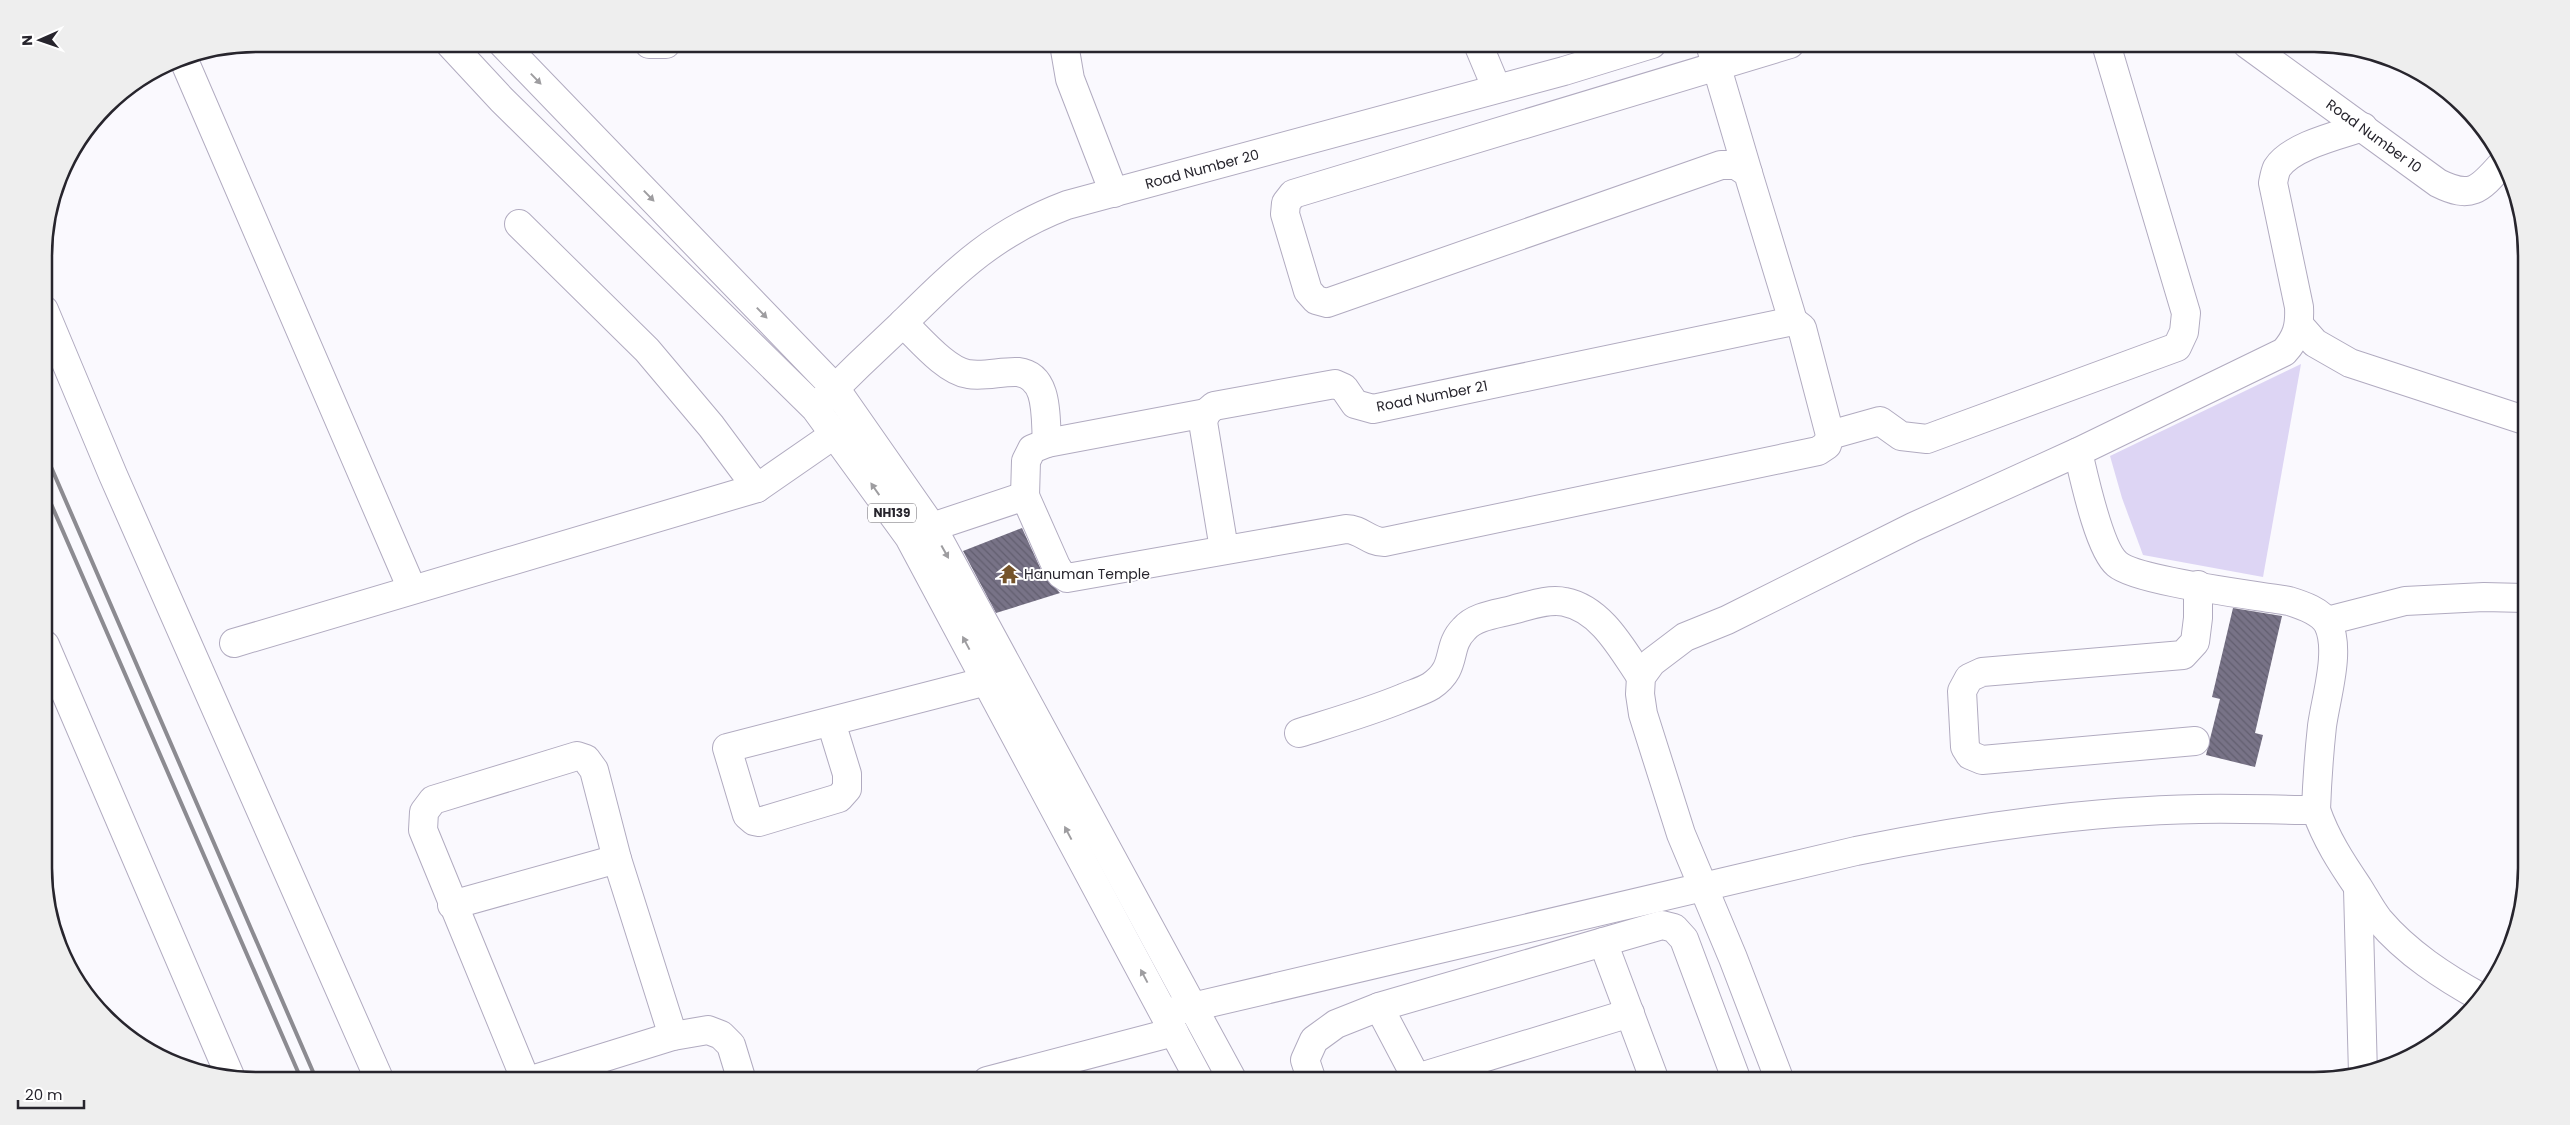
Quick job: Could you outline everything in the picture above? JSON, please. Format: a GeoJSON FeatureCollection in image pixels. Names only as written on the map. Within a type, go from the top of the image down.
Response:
{"type":"FeatureCollection","features":[{"type":"Feature","properties":{"kind":"main road","name":"NH139"},"geometry":{"type":"LineString","coordinates":[[457,52],[502,100],[815,408],[835,434],[920,532],[987,682],[1195,1072]]}},
{"type":"Feature","properties":{"kind":"main road","name":"NH139"},"geometry":{"type":"LineString","coordinates":[[517,52],[835,388],[920,532],[1228,1072]]}},
{"type":"Feature","properties":{"kind":"main road"},"geometry":{"type":"LineString","coordinates":[[1065,52],[1070,79],[1114,193]]}},
{"type":"Feature","properties":{"kind":"main road"},"geometry":{"type":"LineString","coordinates":[[1481,52],[1496,88]]}},
{"type":"Feature","properties":{"kind":"main road","name":"Road Number 20"},"geometry":{"type":"LineString","coordinates":[[815,408],[932,293],[996,240],[1032,218],[1067,205],[1564,71],[1626,52]]}},
{"type":"Feature","properties":{"kind":"main road"},"geometry":{"type":"LineString","coordinates":[[1734,52],[1713,55],[1293,194],[1286,203],[1287,222],[1308,291],[1316,300],[1327,303],[1721,165],[1736,165],[1748,173]]}},
{"type":"Feature","properties":{"kind":"main road"},"geometry":{"type":"LineString","coordinates":[[1830,435],[1880,421],[1901,436],[1927,439],[2178,347],[2184,332],[2186,313],[2108,52]]}},
{"type":"Feature","properties":{"kind":"main road","name":"Road Number 10"},"geometry":{"type":"LineString","coordinates":[[2258,52],[2438,183],[2454,191],[2466,192],[2476,188],[2489,179],[2498,169]]}},
{"type":"Feature","properties":{"kind":"main road"},"geometry":{"type":"LineString","coordinates":[[1224,549],[1203,422],[1206,413],[1047,443],[1032,449],[1026,461],[1026,496],[1056,566],[1061,574],[1067,578],[1346,529],[1355,529],[1375,542],[1384,542],[1818,452],[1827,446],[1830,435],[1713,55]]}},
{"type":"Feature","properties":{"kind":"main road"},"geometry":{"type":"LineString","coordinates":[[186,65],[412,589]]}},
{"type":"Feature","properties":{"kind":"main road"},"geometry":{"type":"LineString","coordinates":[[1777,1072],[1733,958],[1681,834],[1645,723],[1640,694],[1641,677],[1652,662],[1685,637],[1727,620],[1913,527],[2078,452],[2284,352],[2294,342],[2300,326],[2299,307],[2273,183],[2276,170],[2284,160],[2298,151],[2363,127]]}},
{"type":"Feature","properties":{"kind":"main road"},"geometry":{"type":"LineString","coordinates":[[519,224],[647,350],[711,426],[757,488]]}},
{"type":"Feature","properties":{"kind":"main road"},"geometry":{"type":"LineString","coordinates":[[903,322],[952,369],[968,374],[1018,372],[1028,375],[1039,386],[1044,398],[1047,443]]}},
{"type":"Feature","properties":{"kind":"main road","name":"Road Number 21"},"geometry":{"type":"LineString","coordinates":[[1206,413],[1214,406],[1335,384],[1344,388],[1355,404],[1373,410],[1797,324]]}},
{"type":"Feature","properties":{"kind":"main road"},"geometry":{"type":"LineString","coordinates":[[2300,326],[2315,343],[2350,363],[2518,417]]}},
{"type":"Feature","properties":{"kind":"main road"},"geometry":{"type":"LineString","coordinates":[[52,329],[113,475],[376,1072]]}},
{"type":"Feature","properties":{"kind":"main road"},"geometry":{"type":"LineString","coordinates":[[234,643],[757,488],[835,434]]}},
{"type":"Feature","properties":{"kind":"main road"},"geometry":{"type":"LineString","coordinates":[[2078,452],[2095,517],[2107,548],[2116,564],[2131,572],[2289,601],[2310,608],[2327,621],[2332,636],[2332,655],[2322,733],[2316,810],[2329,842],[2377,918],[2401,944],[2434,969],[2475,994]]}},
{"type":"Feature","properties":{"kind":"main road"},"geometry":{"type":"LineString","coordinates":[[920,532],[1026,496]]}},
{"type":"Feature","properties":{"kind":"main road"},"geometry":{"type":"LineString","coordinates":[[2195,741],[1982,760],[1970,755],[1965,747],[1962,691],[1968,678],[1982,672],[2183,655],[2195,642],[2198,618],[2198,585]]}},
{"type":"Feature","properties":{"kind":"main road"},"geometry":{"type":"LineString","coordinates":[[2327,621],[2405,601],[2484,597],[2518,598]]}},
{"type":"Feature","properties":{"kind":"main road"},"geometry":{"type":"LineString","coordinates":[[1299,733],[1380,708],[1429,688],[1442,678],[1449,667],[1458,635],[1466,626],[1477,620],[1538,603],[1564,601],[1586,609],[1604,626],[1641,677]]}},
{"type":"Feature","properties":{"kind":"main road"},"geometry":{"type":"LineString","coordinates":[[52,661],[228,1071]]}},
{"type":"Feature","properties":{"kind":"main road"},"geometry":{"type":"LineString","coordinates":[[831,722],[847,774],[847,789],[839,798],[759,822],[754,821],[748,815],[727,748],[987,682]]}},
{"type":"Feature","properties":{"kind":"main road"},"geometry":{"type":"LineString","coordinates":[[523,1072],[452,905],[424,830],[424,812],[433,800],[576,756],[586,759],[594,770],[617,859],[673,1036]]}},
{"type":"Feature","properties":{"kind":"main road"},"geometry":{"type":"LineString","coordinates":[[1048,1072],[1169,1023],[1192,1007],[1856,851],[2003,824],[2094,815],[2198,809],[2316,810]]}},
{"type":"Feature","properties":{"kind":"main road"},"geometry":{"type":"LineString","coordinates":[[452,905],[617,859]]}},
{"type":"Feature","properties":{"kind":"main road"},"geometry":{"type":"LineString","coordinates":[[2358,888],[2363,1067]]}},
{"type":"Feature","properties":{"kind":"main road"},"geometry":{"type":"LineString","coordinates":[[1309,1072],[1305,1060],[1314,1040],[1336,1024],[1379,1007],[1662,926],[1674,928],[1684,939],[1734,1072]]}},
{"type":"Feature","properties":{"kind":"main road"},"geometry":{"type":"LineString","coordinates":[[1604,942],[1653,1072]]}},
{"type":"Feature","properties":{"kind":"main road"},"geometry":{"type":"LineString","coordinates":[[1379,1007],[1414,1072]]}},
{"type":"Feature","properties":{"kind":"main road"},"geometry":{"type":"LineString","coordinates":[[1443,1072],[1630,1013]]}},
{"type":"Feature","properties":{"kind":"main road"},"geometry":{"type":"LineString","coordinates":[[556,1072],[673,1036],[708,1030],[720,1035],[731,1045],[739,1072]]}},
{"type":"Feature","properties":{"kind":"shaded area"},"geometry":{"type":"Polygon","coordinates":[[[2301,364],[2263,577],[2143,555],[2122,498],[2110,456],[2301,364]]]}},
{"type":"Feature","properties":{"kind":"building","name":"Hanuman Temple"},"geometry":{"type":"Polygon","coordinates":[[[1022,528],[1043,574],[1060,593],[996,613],[963,551],[1022,528]]]}},
{"type":"Feature","properties":{"kind":"building"},"geometry":{"type":"Polygon","coordinates":[[[2233,608],[2282,616],[2255,733],[2263,735],[2255,767],[2206,755],[2220,699],[2212,697],[2233,608]]]}},
{"type":"Feature","properties":{"kind":"railway"},"geometry":{"type":"LineString","coordinates":[[52,469],[313,1072]]}},
{"type":"Feature","properties":{"kind":"railway"},"geometry":{"type":"LineString","coordinates":[[52,506],[298,1072]]}},
{"type":"Feature","properties":{"kind":"place","name":"Hanuman Temple"},"geometry":{"type":"Point","coordinates":[1009,574]}}]}
